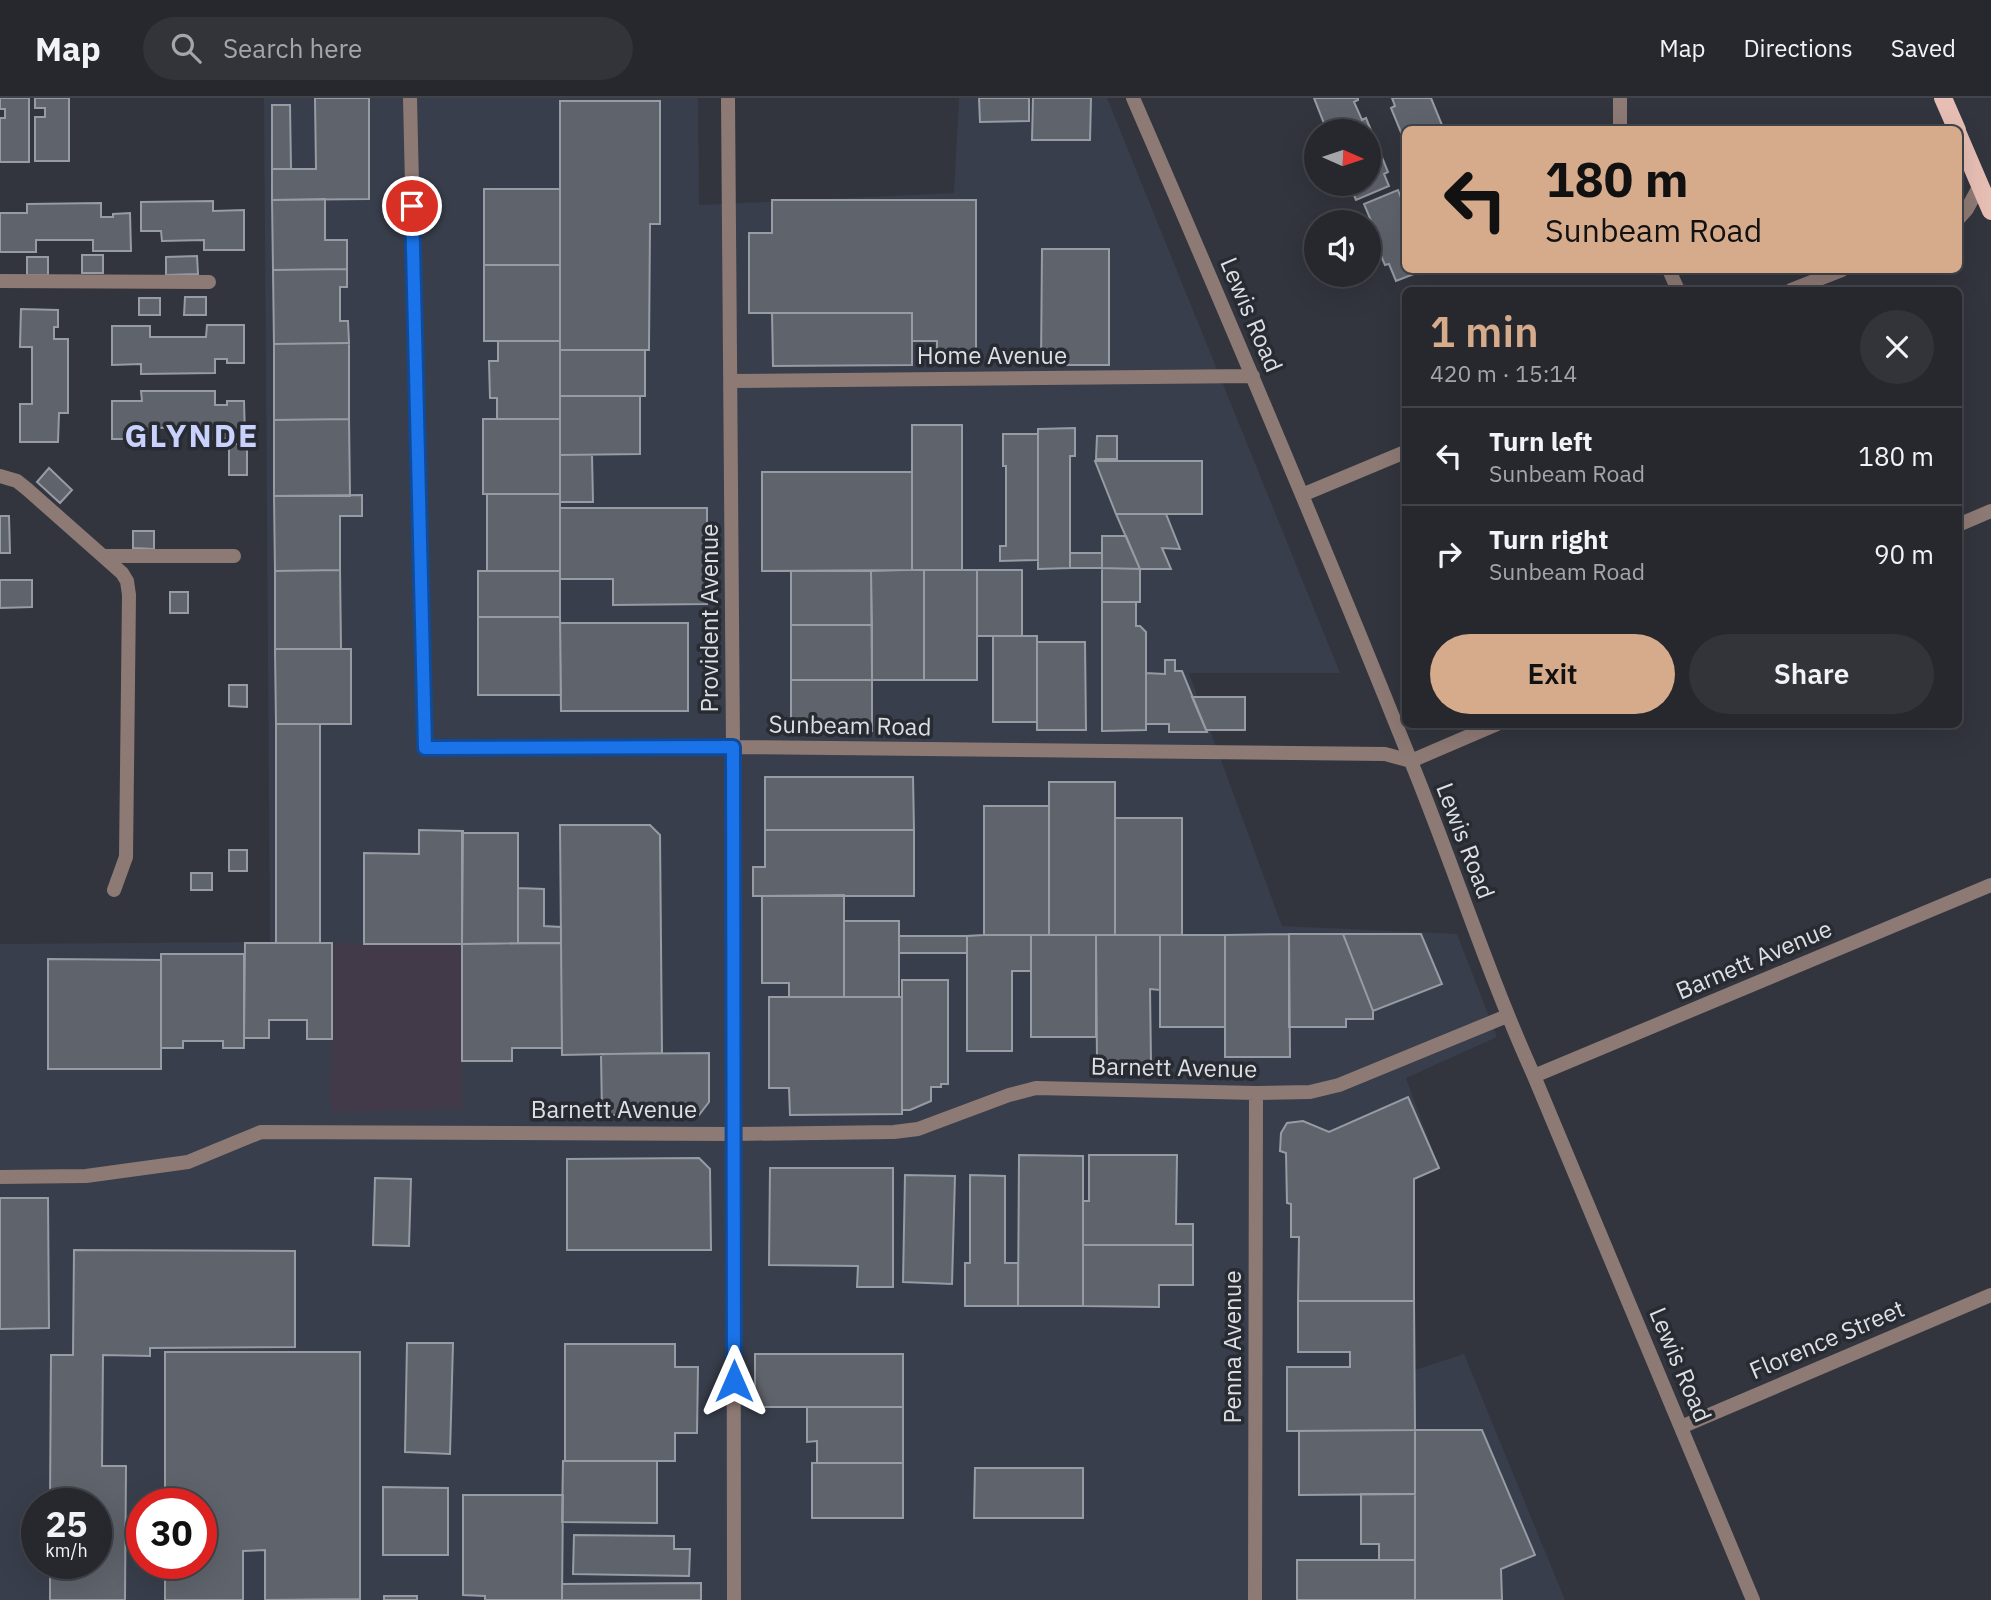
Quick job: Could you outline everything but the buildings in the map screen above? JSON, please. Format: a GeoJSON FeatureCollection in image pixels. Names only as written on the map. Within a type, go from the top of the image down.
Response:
{"type":"FeatureCollection","features":[{"type":"Feature","properties":{"kind":"main road"},"geometry":{"type":"LineString","coordinates":[[1943,98],[1955,126]]}},
{"type":"Feature","properties":{"kind":"main road"},"geometry":{"type":"LineString","coordinates":[[1962,144],[1991,211]]}},
{"type":"Feature","properties":{"kind":"street","name":"Sunbeam Road"},"geometry":{"type":"LineString","coordinates":[[410,98],[425,748],[733,747],[1385,754],[1411,761]]}},
{"type":"Feature","properties":{"kind":"street","name":"Provident Avenue"},"geometry":{"type":"LineString","coordinates":[[728,98],[733,747],[734,1600]]}},
{"type":"Feature","properties":{"kind":"street","name":"Lewis Road"},"geometry":{"type":"LineString","coordinates":[[1133,98],[1253,376],[1411,761],[1507,1016],[1753,1600]]}},
{"type":"Feature","properties":{"kind":"street"},"geometry":{"type":"LineString","coordinates":[[1620,98],[1620,126]]}},
{"type":"Feature","properties":{"kind":"street"},"geometry":{"type":"LineString","coordinates":[[1962,215],[1980,185]]}},
{"type":"Feature","properties":{"kind":"street"},"geometry":{"type":"LineString","coordinates":[[1799,287],[1834,273]]}},
{"type":"Feature","properties":{"kind":"street"},"geometry":{"type":"LineString","coordinates":[[0,281],[209,282]]}},
{"type":"Feature","properties":{"kind":"street","name":"Home Avenue"},"geometry":{"type":"LineString","coordinates":[[731,381],[1253,376]]}},
{"type":"Feature","properties":{"kind":"street"},"geometry":{"type":"LineString","coordinates":[[1302,495],[1402,453]]}},
{"type":"Feature","properties":{"kind":"street"},"geometry":{"type":"LineString","coordinates":[[0,476],[17,481],[125,577],[129,595],[126,857],[114,890]]}},
{"type":"Feature","properties":{"kind":"street"},"geometry":{"type":"LineString","coordinates":[[1962,524],[1991,511]]}},
{"type":"Feature","properties":{"kind":"street"},"geometry":{"type":"LineString","coordinates":[[103,556],[234,556]]}},
{"type":"Feature","properties":{"kind":"street"},"geometry":{"type":"LineString","coordinates":[[1411,761],[1488,728]]}},
{"type":"Feature","properties":{"kind":"street","name":"Barnett Avenue"},"geometry":{"type":"LineString","coordinates":[[1534,1076],[1991,885]]}},
{"type":"Feature","properties":{"kind":"street","name":"Barnett Avenue"},"geometry":{"type":"LineString","coordinates":[[0,1177],[86,1176],[188,1162],[261,1132],[894,1132],[918,1129],[999,1098],[1037,1088],[1310,1092],[1339,1085],[1507,1016]]}},
{"type":"Feature","properties":{"kind":"street","name":"Penna Avenue"},"geometry":{"type":"LineString","coordinates":[[1255,1600],[1256,1093]]}},
{"type":"Feature","properties":{"kind":"street","name":"Florence Street"},"geometry":{"type":"LineString","coordinates":[[1681,1427],[1991,1295]]}},
{"type":"Feature","properties":{"kind":"shaded area"},"geometry":{"type":"Polygon","coordinates":[[[264,98],[698,98],[699,205],[954,193],[959,98],[1107,98],[1340,673],[1189,673],[1282,926],[1457,934],[1497,1037],[1406,1078],[1439,1168],[1414,1180],[1415,1370],[1464,1354],[1565,1600],[0,1600],[0,944],[270,942],[264,98]]]}},
{"type":"Feature","properties":{"kind":"shaded area"},"geometry":{"type":"Polygon","coordinates":[[[332,943],[462,944],[462,1108],[331,1112],[332,943]]]}},
{"type":"Feature","properties":{"kind":"district","name":"GLYNDE"},"geometry":{"type":"Point","coordinates":[192,436]}},
{"type":"Feature","properties":{"kind":"route"},"geometry":{"type":"LineString","coordinates":[[412,206],[425,748],[733,747],[734,1381]]}}]}
